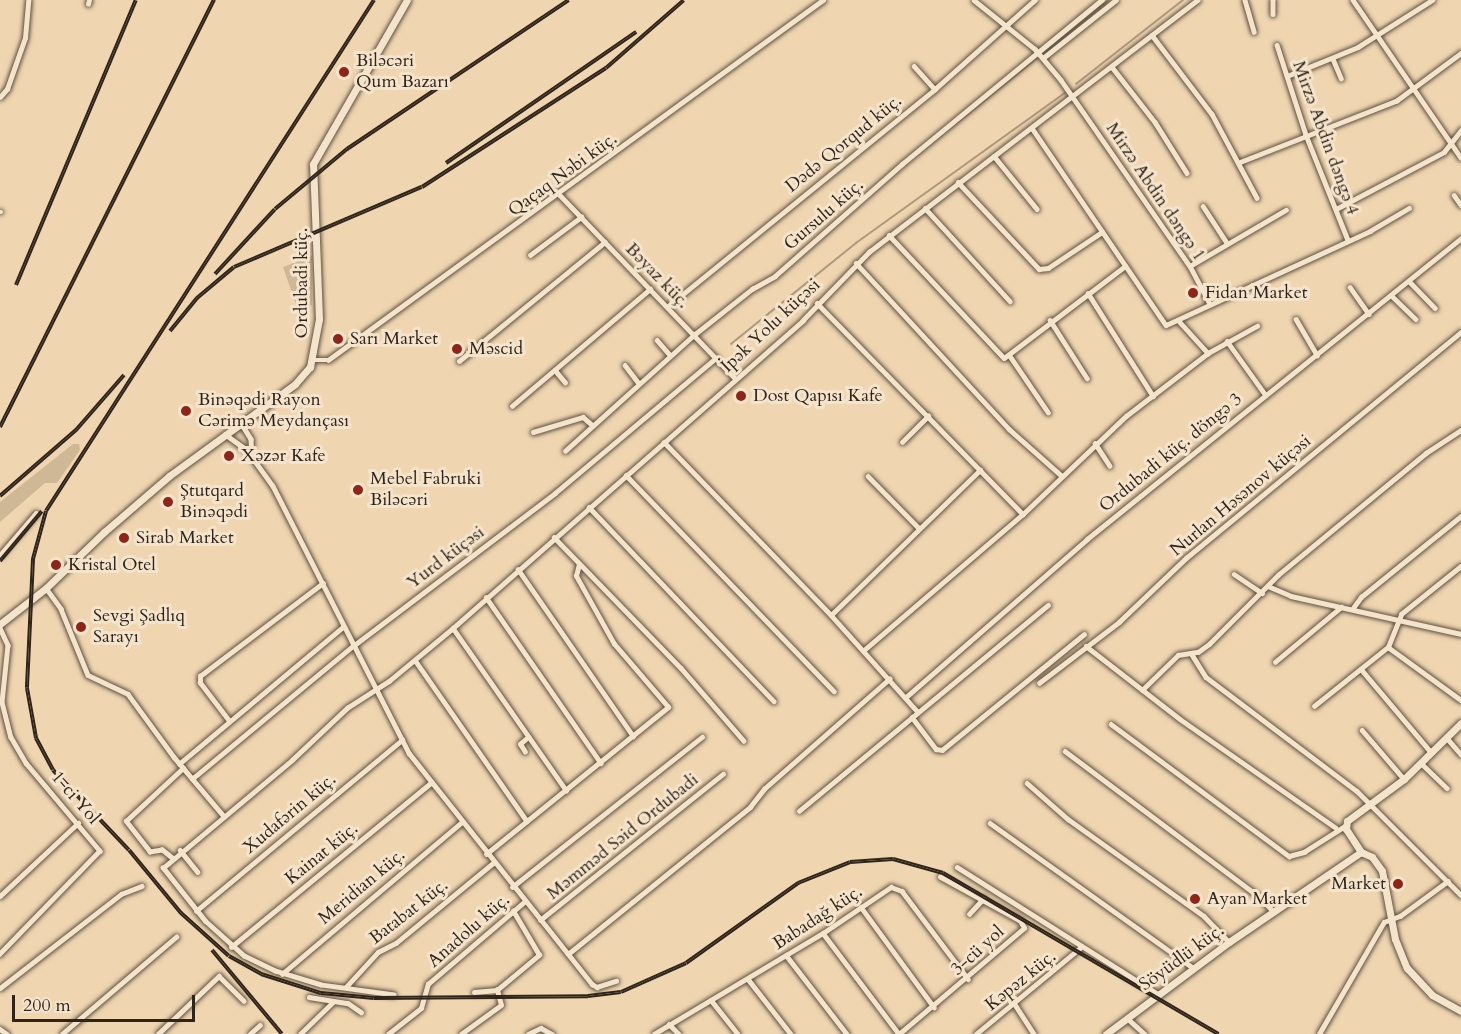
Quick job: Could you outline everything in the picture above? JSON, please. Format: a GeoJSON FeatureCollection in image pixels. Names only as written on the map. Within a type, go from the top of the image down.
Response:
{"type":"FeatureCollection","features":[{"type":"Feature","properties":{"kind":"main road","name":"Ordubadi küç."},"geometry":{"type":"LineString","coordinates":[[0,626],[46,588],[120,518],[225,434],[295,384],[314,360],[319,268],[313,164],[407,0]]}},
{"type":"Feature","properties":{"kind":"main road"},"geometry":{"type":"LineString","coordinates":[[1461,723],[1404,779],[1368,802],[1345,825],[1361,852],[1372,857],[1382,871],[1390,920],[1400,954],[1414,977],[1432,995],[1461,1011]]}},
{"type":"Feature","properties":{"kind":"main road","name":"Söyüdlü küç."},"geometry":{"type":"LineString","coordinates":[[1106,1034],[1229,942],[1361,852]]}},
{"type":"Feature","properties":{"kind":"street"},"geometry":{"type":"LineString","coordinates":[[0,97],[7,89],[25,38],[28,0]]}},
{"type":"Feature","properties":{"kind":"street","name":"Qaçaq Nəbi küç."},"geometry":{"type":"LineString","coordinates":[[314,360],[328,360],[560,194],[823,0]]}},
{"type":"Feature","properties":{"kind":"street"},"geometry":{"type":"LineString","coordinates":[[974,0],[1004,28],[1037,52],[1074,96]]}},
{"type":"Feature","properties":{"kind":"street","name":"Dədə Qorqud küç."},"geometry":{"type":"LineString","coordinates":[[667,306],[935,89],[1035,0]]}},
{"type":"Feature","properties":{"kind":"street","name":"Gursulu küç."},"geometry":{"type":"LineString","coordinates":[[566,451],[591,424],[670,355],[752,289],[775,276],[1037,52],[1102,0]]}},
{"type":"Feature","properties":{"kind":"street"},"geometry":{"type":"LineString","coordinates":[[1043,58],[1116,0]]}},
{"type":"Feature","properties":{"kind":"street","name":"İpək Yolu küçəsi"},"geometry":{"type":"LineString","coordinates":[[172,858],[292,760],[347,708],[415,660],[453,628],[664,442],[889,235],[1198,0]]}},
{"type":"Feature","properties":{"kind":"street"},"geometry":{"type":"LineString","coordinates":[[1245,0],[1254,32]]}},
{"type":"Feature","properties":{"kind":"street"},"geometry":{"type":"LineString","coordinates":[[1273,0],[1273,14]]}},
{"type":"Feature","properties":{"kind":"street"},"geometry":{"type":"LineString","coordinates":[[1353,0],[1461,158]]}},
{"type":"Feature","properties":{"kind":"street"},"geometry":{"type":"LineString","coordinates":[[1287,76],[1333,59],[1377,36],[1432,0]]}},
{"type":"Feature","properties":{"kind":"street"},"geometry":{"type":"LineString","coordinates":[[1152,36],[1212,114],[1240,162],[1257,198]]}},
{"type":"Feature","properties":{"kind":"street","name":"Mirzə Abdin dəngə 4"},"geometry":{"type":"LineString","coordinates":[[1277,45],[1306,135],[1348,240]]}},
{"type":"Feature","properties":{"kind":"street"},"geometry":{"type":"LineString","coordinates":[[1240,162],[1396,101],[1461,53]]}},
{"type":"Feature","properties":{"kind":"street"},"geometry":{"type":"LineString","coordinates":[[1333,59],[1341,78]]}},
{"type":"Feature","properties":{"kind":"street"},"geometry":{"type":"LineString","coordinates":[[914,66],[935,89]]}},
{"type":"Feature","properties":{"kind":"street"},"geometry":{"type":"LineString","coordinates":[[1112,67],[1155,122],[1187,173]]}},
{"type":"Feature","properties":{"kind":"street","name":"Mirzə Abdin dəngə 1"},"geometry":{"type":"LineString","coordinates":[[1074,96],[1190,266],[1210,304]]}},
{"type":"Feature","properties":{"kind":"street"},"geometry":{"type":"LineString","coordinates":[[1032,128],[1161,322],[1166,325],[1348,240],[1408,208]]}},
{"type":"Feature","properties":{"kind":"street"},"geometry":{"type":"LineString","coordinates":[[1336,209],[1444,152],[1461,130]]}},
{"type":"Feature","properties":{"kind":"street"},"geometry":{"type":"LineString","coordinates":[[994,156],[1036,209]]}},
{"type":"Feature","properties":{"kind":"street"},"geometry":{"type":"LineString","coordinates":[[958,182],[1039,269],[1048,268],[1102,232]]}},
{"type":"Feature","properties":{"kind":"street","name":"Bəyaz küç."},"geometry":{"type":"LineString","coordinates":[[560,194],[735,378]]}},
{"type":"Feature","properties":{"kind":"street"},"geometry":{"type":"LineString","coordinates":[[1454,195],[1461,205]]}},
{"type":"Feature","properties":{"kind":"street"},"geometry":{"type":"LineString","coordinates":[[1203,206],[1227,243]]}},
{"type":"Feature","properties":{"kind":"street"},"geometry":{"type":"LineString","coordinates":[[925,208],[1010,301]]}},
{"type":"Feature","properties":{"kind":"street"},"geometry":{"type":"LineString","coordinates":[[1190,266],[1286,210]]}},
{"type":"Feature","properties":{"kind":"street"},"geometry":{"type":"LineString","coordinates":[[530,255],[581,217]]}},
{"type":"Feature","properties":{"kind":"street"},"geometry":{"type":"LineString","coordinates":[[889,235],[1002,357],[1010,356],[1050,320],[1125,266]]}},
{"type":"Feature","properties":{"kind":"street","name":"Ordubadi küç. döngə 3"},"geometry":{"type":"LineString","coordinates":[[905,698],[1087,539],[1265,394],[1410,282],[1461,238]]}},
{"type":"Feature","properties":{"kind":"street"},"geometry":{"type":"LineString","coordinates":[[459,361],[605,242]]}},
{"type":"Feature","properties":{"kind":"street"},"geometry":{"type":"LineString","coordinates":[[856,263],[1009,429],[1062,477]]}},
{"type":"Feature","properties":{"kind":"street"},"geometry":{"type":"LineString","coordinates":[[1410,282],[1435,308]]}},
{"type":"Feature","properties":{"kind":"street"},"geometry":{"type":"LineString","coordinates":[[1350,287],[1369,314]]}},
{"type":"Feature","properties":{"kind":"street"},"geometry":{"type":"LineString","coordinates":[[512,406],[650,289]]}},
{"type":"Feature","properties":{"kind":"street"},"geometry":{"type":"LineString","coordinates":[[1088,293],[1153,396]]}},
{"type":"Feature","properties":{"kind":"street"},"geometry":{"type":"LineString","coordinates":[[1392,296],[1416,319]]}},
{"type":"Feature","properties":{"kind":"street"},"geometry":{"type":"LineString","coordinates":[[817,303],[1023,514]]}},
{"type":"Feature","properties":{"kind":"street"},"geometry":{"type":"LineString","coordinates":[[1050,320],[1087,378]]}},
{"type":"Feature","properties":{"kind":"street"},"geometry":{"type":"LineString","coordinates":[[1178,320],[1208,353]]}},
{"type":"Feature","properties":{"kind":"street"},"geometry":{"type":"LineString","coordinates":[[1296,320],[1317,354]]}},
{"type":"Feature","properties":{"kind":"street"},"geometry":{"type":"LineString","coordinates":[[863,651],[1023,514],[1095,443],[1208,353],[1257,326]]}},
{"type":"Feature","properties":{"kind":"street","name":"Nurlan Həsənov küçəsi"},"geometry":{"type":"LineString","coordinates":[[1039,683],[1119,622],[1186,558],[1461,332]]}},
{"type":"Feature","properties":{"kind":"street"},"geometry":{"type":"LineString","coordinates":[[657,340],[670,355]]}},
{"type":"Feature","properties":{"kind":"street"},"geometry":{"type":"LineString","coordinates":[[1227,341],[1265,394]]}},
{"type":"Feature","properties":{"kind":"street"},"geometry":{"type":"LineString","coordinates":[[1010,356],[1048,412]]}},
{"type":"Feature","properties":{"kind":"street","name":"Yurd küçəsi"},"geometry":{"type":"LineString","coordinates":[[192,779],[353,646],[555,493],[716,358]]}},
{"type":"Feature","properties":{"kind":"street"},"geometry":{"type":"LineString","coordinates":[[625,365],[638,382]]}},
{"type":"Feature","properties":{"kind":"street"},"geometry":{"type":"LineString","coordinates":[[555,370],[565,382]]}},
{"type":"Feature","properties":{"kind":"street"},"geometry":{"type":"LineString","coordinates":[[902,442],[928,416]]}},
{"type":"Feature","properties":{"kind":"street"},"geometry":{"type":"LineString","coordinates":[[533,432],[583,417],[591,424]]}},
{"type":"Feature","properties":{"kind":"street"},"geometry":{"type":"LineString","coordinates":[[240,423],[251,439],[252,456]]}},
{"type":"Feature","properties":{"kind":"street"},"geometry":{"type":"LineString","coordinates":[[1142,690],[1178,655],[1191,653],[1209,644],[1268,586],[1426,453],[1461,430]]}},
{"type":"Feature","properties":{"kind":"street"},"geometry":{"type":"LineString","coordinates":[[225,434],[252,456],[293,522],[343,627],[377,688],[402,740],[431,783],[594,987],[616,981]]}},
{"type":"Feature","properties":{"kind":"street"},"geometry":{"type":"LineString","coordinates":[[664,442],[831,615],[918,712]]}},
{"type":"Feature","properties":{"kind":"street"},"geometry":{"type":"LineString","coordinates":[[1095,443],[1110,466]]}},
{"type":"Feature","properties":{"kind":"street"},"geometry":{"type":"LineString","coordinates":[[831,615],[980,470]]}},
{"type":"Feature","properties":{"kind":"street"},"geometry":{"type":"LineString","coordinates":[[626,475],[834,691]]}},
{"type":"Feature","properties":{"kind":"street"},"geometry":{"type":"LineString","coordinates":[[868,476],[919,528]]}},
{"type":"Feature","properties":{"kind":"street"},"geometry":{"type":"LineString","coordinates":[[589,507],[774,701]]}},
{"type":"Feature","properties":{"kind":"street"},"geometry":{"type":"LineString","coordinates":[[0,555],[36,513]]}},
{"type":"Feature","properties":{"kind":"street"},"geometry":{"type":"LineString","coordinates":[[1353,609],[1362,597],[1461,516]]}},
{"type":"Feature","properties":{"kind":"street"},"geometry":{"type":"LineString","coordinates":[[554,537],[681,668],[744,741]]}},
{"type":"Feature","properties":{"kind":"street"},"geometry":{"type":"LineString","coordinates":[[486,854],[633,736],[669,704],[615,644],[576,576],[579,564]]}},
{"type":"Feature","properties":{"kind":"street"},"geometry":{"type":"LineString","coordinates":[[1314,706],[1388,647],[1398,619],[1461,566]]}},
{"type":"Feature","properties":{"kind":"street"},"geometry":{"type":"LineString","coordinates":[[518,569],[633,736]]}},
{"type":"Feature","properties":{"kind":"street"},"geometry":{"type":"LineString","coordinates":[[1234,574],[1262,593]]}},
{"type":"Feature","properties":{"kind":"street"},"geometry":{"type":"LineString","coordinates":[[229,721],[200,683],[200,676],[323,583]]}},
{"type":"Feature","properties":{"kind":"street"},"geometry":{"type":"LineString","coordinates":[[1268,586],[1291,596],[1461,634]]}},
{"type":"Feature","properties":{"kind":"street"},"geometry":{"type":"LineString","coordinates":[[46,588],[61,609],[88,675],[128,693],[181,766],[223,815]]}},
{"type":"Feature","properties":{"kind":"street"},"geometry":{"type":"LineString","coordinates":[[486,597],[600,763]]}},
{"type":"Feature","properties":{"kind":"street"},"geometry":{"type":"LineString","coordinates":[[799,811],[1048,605]]}},
{"type":"Feature","properties":{"kind":"street"},"geometry":{"type":"LineString","coordinates":[[1275,662],[1341,607]]}},
{"type":"Feature","properties":{"kind":"street","name":"1-ci Yol"},"geometry":{"type":"LineString","coordinates":[[0,626],[8,645],[2,702],[7,728],[26,763],[99,848],[99,854],[0,954]]}},
{"type":"Feature","properties":{"kind":"street"},"geometry":{"type":"LineString","coordinates":[[343,627],[229,721],[126,821],[150,852],[162,850],[172,858],[163,871],[196,911],[231,946],[282,974],[394,994]]}},
{"type":"Feature","properties":{"kind":"street"},"geometry":{"type":"LineString","coordinates":[[453,628],[566,790]]}},
{"type":"Feature","properties":{"kind":"street"},"geometry":{"type":"LineString","coordinates":[[912,717],[936,749],[942,750],[1084,634]]}},
{"type":"Feature","properties":{"kind":"street"},"geometry":{"type":"LineString","coordinates":[[1086,646],[1142,690],[1336,828]]}},
{"type":"Feature","properties":{"kind":"street"},"geometry":{"type":"LineString","coordinates":[[1388,647],[1461,700]]}},
{"type":"Feature","properties":{"kind":"street"},"geometry":{"type":"LineString","coordinates":[[1191,653],[1206,677],[1346,782],[1461,894]]}},
{"type":"Feature","properties":{"kind":"street"},"geometry":{"type":"LineString","coordinates":[[415,660],[527,821]]}},
{"type":"Feature","properties":{"kind":"street"},"geometry":{"type":"LineString","coordinates":[[1361,669],[1431,752]]}},
{"type":"Feature","properties":{"kind":"street"},"geometry":{"type":"LineString","coordinates":[[568,954],[750,807],[764,789],[889,680]]}},
{"type":"Feature","properties":{"kind":"street"},"geometry":{"type":"LineString","coordinates":[[1111,724],[1289,856],[1304,852],[1336,828],[1345,825]]}},
{"type":"Feature","properties":{"kind":"street"},"geometry":{"type":"LineString","coordinates":[[1362,730],[1404,779]]}},
{"type":"Feature","properties":{"kind":"street"},"geometry":{"type":"LineString","coordinates":[[525,752],[520,744],[528,737]]}},
{"type":"Feature","properties":{"kind":"street"},"geometry":{"type":"LineString","coordinates":[[512,887],[702,737]]}},
{"type":"Feature","properties":{"kind":"street"},"geometry":{"type":"LineString","coordinates":[[1446,737],[1461,754]]}},
{"type":"Feature","properties":{"kind":"street","name":"Xudafərin küç."},"geometry":{"type":"LineString","coordinates":[[196,911],[402,740]]}},
{"type":"Feature","properties":{"kind":"street"},"geometry":{"type":"LineString","coordinates":[[1065,752],[1261,898],[1273,911]]}},
{"type":"Feature","properties":{"kind":"street"},"geometry":{"type":"LineString","coordinates":[[1421,763],[1447,788]]}},
{"type":"Feature","properties":{"kind":"street","name":"Məmməd Səid Ordubadi"},"geometry":{"type":"LineString","coordinates":[[540,920],[723,774]]}},
{"type":"Feature","properties":{"kind":"street","name":"Kainat küç."},"geometry":{"type":"LineString","coordinates":[[231,946],[431,783]]}},
{"type":"Feature","properties":{"kind":"street"},"geometry":{"type":"LineString","coordinates":[[1027,783],[1068,819],[1204,916],[1229,942]]}},
{"type":"Feature","properties":{"kind":"street"},"geometry":{"type":"LineString","coordinates":[[0,896],[78,823]]}},
{"type":"Feature","properties":{"kind":"street","name":"Meridian küç."},"geometry":{"type":"LineString","coordinates":[[282,974],[461,823]]}},
{"type":"Feature","properties":{"kind":"street"},"geometry":{"type":"LineString","coordinates":[[990,823],[1193,968]]}},
{"type":"Feature","properties":{"kind":"street"},"geometry":{"type":"LineString","coordinates":[[180,850],[198,872]]}},
{"type":"Feature","properties":{"kind":"street","name":"Batabat küç."},"geometry":{"type":"LineString","coordinates":[[346,987],[378,952],[396,943],[493,863]]}},
{"type":"Feature","properties":{"kind":"street"},"geometry":{"type":"LineString","coordinates":[[957,867],[1080,948],[1158,994]]}},
{"type":"Feature","properties":{"kind":"street","name":"3-cü yol"},"geometry":{"type":"LineString","coordinates":[[899,1034],[968,980],[1024,926],[940,877]]}},
{"type":"Feature","properties":{"kind":"street"},"geometry":{"type":"LineString","coordinates":[[1319,1034],[1374,935],[1384,922],[1448,881]]}},
{"type":"Feature","properties":{"kind":"street"},"geometry":{"type":"LineString","coordinates":[[0,988],[121,894],[142,886]]}},
{"type":"Feature","properties":{"kind":"street","name":"Babadağ küç."},"geometry":{"type":"LineString","coordinates":[[654,1034],[786,956],[897,886],[968,980]]}},
{"type":"Feature","properties":{"kind":"street"},"geometry":{"type":"LineString","coordinates":[[969,914],[983,900]]}},
{"type":"Feature","properties":{"kind":"street","name":"Anadolu küç."},"geometry":{"type":"LineString","coordinates":[[388,1034],[421,1008],[428,984],[524,902]]}},
{"type":"Feature","properties":{"kind":"street"},"geometry":{"type":"LineString","coordinates":[[861,907],[934,1007]]}},
{"type":"Feature","properties":{"kind":"street"},"geometry":{"type":"LineString","coordinates":[[474,992],[497,990],[539,955],[513,911]]}},
{"type":"Feature","properties":{"kind":"street"},"geometry":{"type":"LineString","coordinates":[[823,933],[899,1034]]}},
{"type":"Feature","properties":{"kind":"street"},"geometry":{"type":"LineString","coordinates":[[62,1034],[176,937]]}},
{"type":"Feature","properties":{"kind":"street","name":"Kəpəz küç."},"geometry":{"type":"LineString","coordinates":[[976,1034],[1080,948]]}},
{"type":"Feature","properties":{"kind":"street"},"geometry":{"type":"LineString","coordinates":[[786,956],[847,1034]]}},
{"type":"Feature","properties":{"kind":"street"},"geometry":{"type":"LineString","coordinates":[[158,1034],[219,976],[244,1001]]}},
{"type":"Feature","properties":{"kind":"street"},"geometry":{"type":"LineString","coordinates":[[748,979],[791,1034]]}},
{"type":"Feature","properties":{"kind":"street"},"geometry":{"type":"LineString","coordinates":[[461,1034],[501,1005],[497,990]]}},
{"type":"Feature","properties":{"kind":"street"},"geometry":{"type":"LineString","coordinates":[[309,997],[348,1003],[361,1012]]}},
{"type":"Feature","properties":{"kind":"street"},"geometry":{"type":"LineString","coordinates":[[711,1000],[738,1034]]}},
{"type":"Feature","properties":{"kind":"street"},"geometry":{"type":"LineString","coordinates":[[300,1034],[333,1002]]}},
{"type":"Feature","properties":{"kind":"street"},"geometry":{"type":"LineString","coordinates":[[1014,1003],[1034,1034]]}},
{"type":"Feature","properties":{"kind":"street"},"geometry":{"type":"LineString","coordinates":[[1127,1018],[1145,1034]]}},
{"type":"Feature","properties":{"kind":"street"},"geometry":{"type":"LineString","coordinates":[[669,1024],[679,1034]]}},
{"type":"Feature","properties":{"kind":"street"},"geometry":{"type":"LineString","coordinates":[[250,1034],[260,1025]]}},
{"type":"Feature","properties":{"kind":"street"},"geometry":{"type":"LineString","coordinates":[[528,1034],[541,1028],[552,1034]]}},
{"type":"Feature","properties":{"kind":"street"},"geometry":{"type":"LineString","coordinates":[[0,1029],[7,1034]]}},
{"type":"Feature","properties":{"kind":"shaded area"},"geometry":{"type":"Polygon","coordinates":[[[312,256],[312,305],[298,310],[283,267],[312,256]]]}},
{"type":"Feature","properties":{"kind":"shaded area"},"geometry":{"type":"Polygon","coordinates":[[[73,444],[79,444],[80,450],[57,483],[45,483],[0,522],[0,502],[73,444]]]}},
{"type":"Feature","properties":{"kind":"waterway"},"geometry":{"type":"LineString","coordinates":[[1046,51],[1109,0]]}},
{"type":"Feature","properties":{"kind":"waterway"},"geometry":{"type":"LineString","coordinates":[[1076,84],[1183,0]]}},
{"type":"Feature","properties":{"kind":"waterway"},"geometry":{"type":"LineString","coordinates":[[922,151],[1036,59]]}},
{"type":"Feature","properties":{"kind":"waterway"},"geometry":{"type":"LineString","coordinates":[[731,344],[856,243],[1065,93]]}},
{"type":"Feature","properties":{"kind":"railway"},"geometry":{"type":"LineString","coordinates":[[16,285],[136,0]]}},
{"type":"Feature","properties":{"kind":"railway"},"geometry":{"type":"LineString","coordinates":[[0,427],[214,0]]}},
{"type":"Feature","properties":{"kind":"railway"},"geometry":{"type":"LineString","coordinates":[[374,0],[46,511],[33,559],[27,688],[36,738],[53,770],[129,850],[181,913],[229,956],[261,974],[321,993],[374,998],[588,996],[621,992],[686,963],[798,883],[850,862],[893,859],[943,873],[1218,1034]]}},
{"type":"Feature","properties":{"kind":"railway"},"geometry":{"type":"LineString","coordinates":[[215,274],[275,209],[347,149],[569,0]]}},
{"type":"Feature","properties":{"kind":"railway"},"geometry":{"type":"LineString","coordinates":[[170,331],[197,298],[234,267],[422,187],[606,68],[684,0]]}},
{"type":"Feature","properties":{"kind":"railway"},"geometry":{"type":"LineString","coordinates":[[446,163],[636,32]]}},
{"type":"Feature","properties":{"kind":"railway"},"geometry":{"type":"LineString","coordinates":[[0,496],[76,430],[124,375]]}},
{"type":"Feature","properties":{"kind":"railway"},"geometry":{"type":"LineString","coordinates":[[0,561],[42,511]]}},
{"type":"Feature","properties":{"kind":"railway"},"geometry":{"type":"LineString","coordinates":[[212,950],[282,1034]]}},
{"type":"Feature","properties":{"kind":"place","name":"Biləcəri Qum Bazarı"},"geometry":{"type":"Point","coordinates":[344,72]}},
{"type":"Feature","properties":{"kind":"place","name":"Fidan Market"},"geometry":{"type":"Point","coordinates":[1193,293]}},
{"type":"Feature","properties":{"kind":"place","name":"Sarı Market"},"geometry":{"type":"Point","coordinates":[338,339]}},
{"type":"Feature","properties":{"kind":"place","name":"Məscid"},"geometry":{"type":"Point","coordinates":[457,349]}},
{"type":"Feature","properties":{"kind":"place","name":"Dost Qapısı Kafe"},"geometry":{"type":"Point","coordinates":[741,396]}},
{"type":"Feature","properties":{"kind":"place","name":"Binəqədi Rayon Cərimə Meydançası"},"geometry":{"type":"Point","coordinates":[186,411]}},
{"type":"Feature","properties":{"kind":"place","name":"Xəzər Kafe"},"geometry":{"type":"Point","coordinates":[229,456]}},
{"type":"Feature","properties":{"kind":"place","name":"Mebel Fabruki Biləcəri"},"geometry":{"type":"Point","coordinates":[358,490]}},
{"type":"Feature","properties":{"kind":"place","name":"Ştutqard Binəqədi"},"geometry":{"type":"Point","coordinates":[168,502]}},
{"type":"Feature","properties":{"kind":"place","name":"Sirab Market"},"geometry":{"type":"Point","coordinates":[124,538]}},
{"type":"Feature","properties":{"kind":"place","name":"Kristal Otel"},"geometry":{"type":"Point","coordinates":[56,565]}},
{"type":"Feature","properties":{"kind":"place","name":"Sevgi Şadlıq Sarayı"},"geometry":{"type":"Point","coordinates":[81,627]}},
{"type":"Feature","properties":{"kind":"place","name":"Market"},"geometry":{"type":"Point","coordinates":[1398,884]}},
{"type":"Feature","properties":{"kind":"place","name":"Ayan Market"},"geometry":{"type":"Point","coordinates":[1195,899]}}]}
